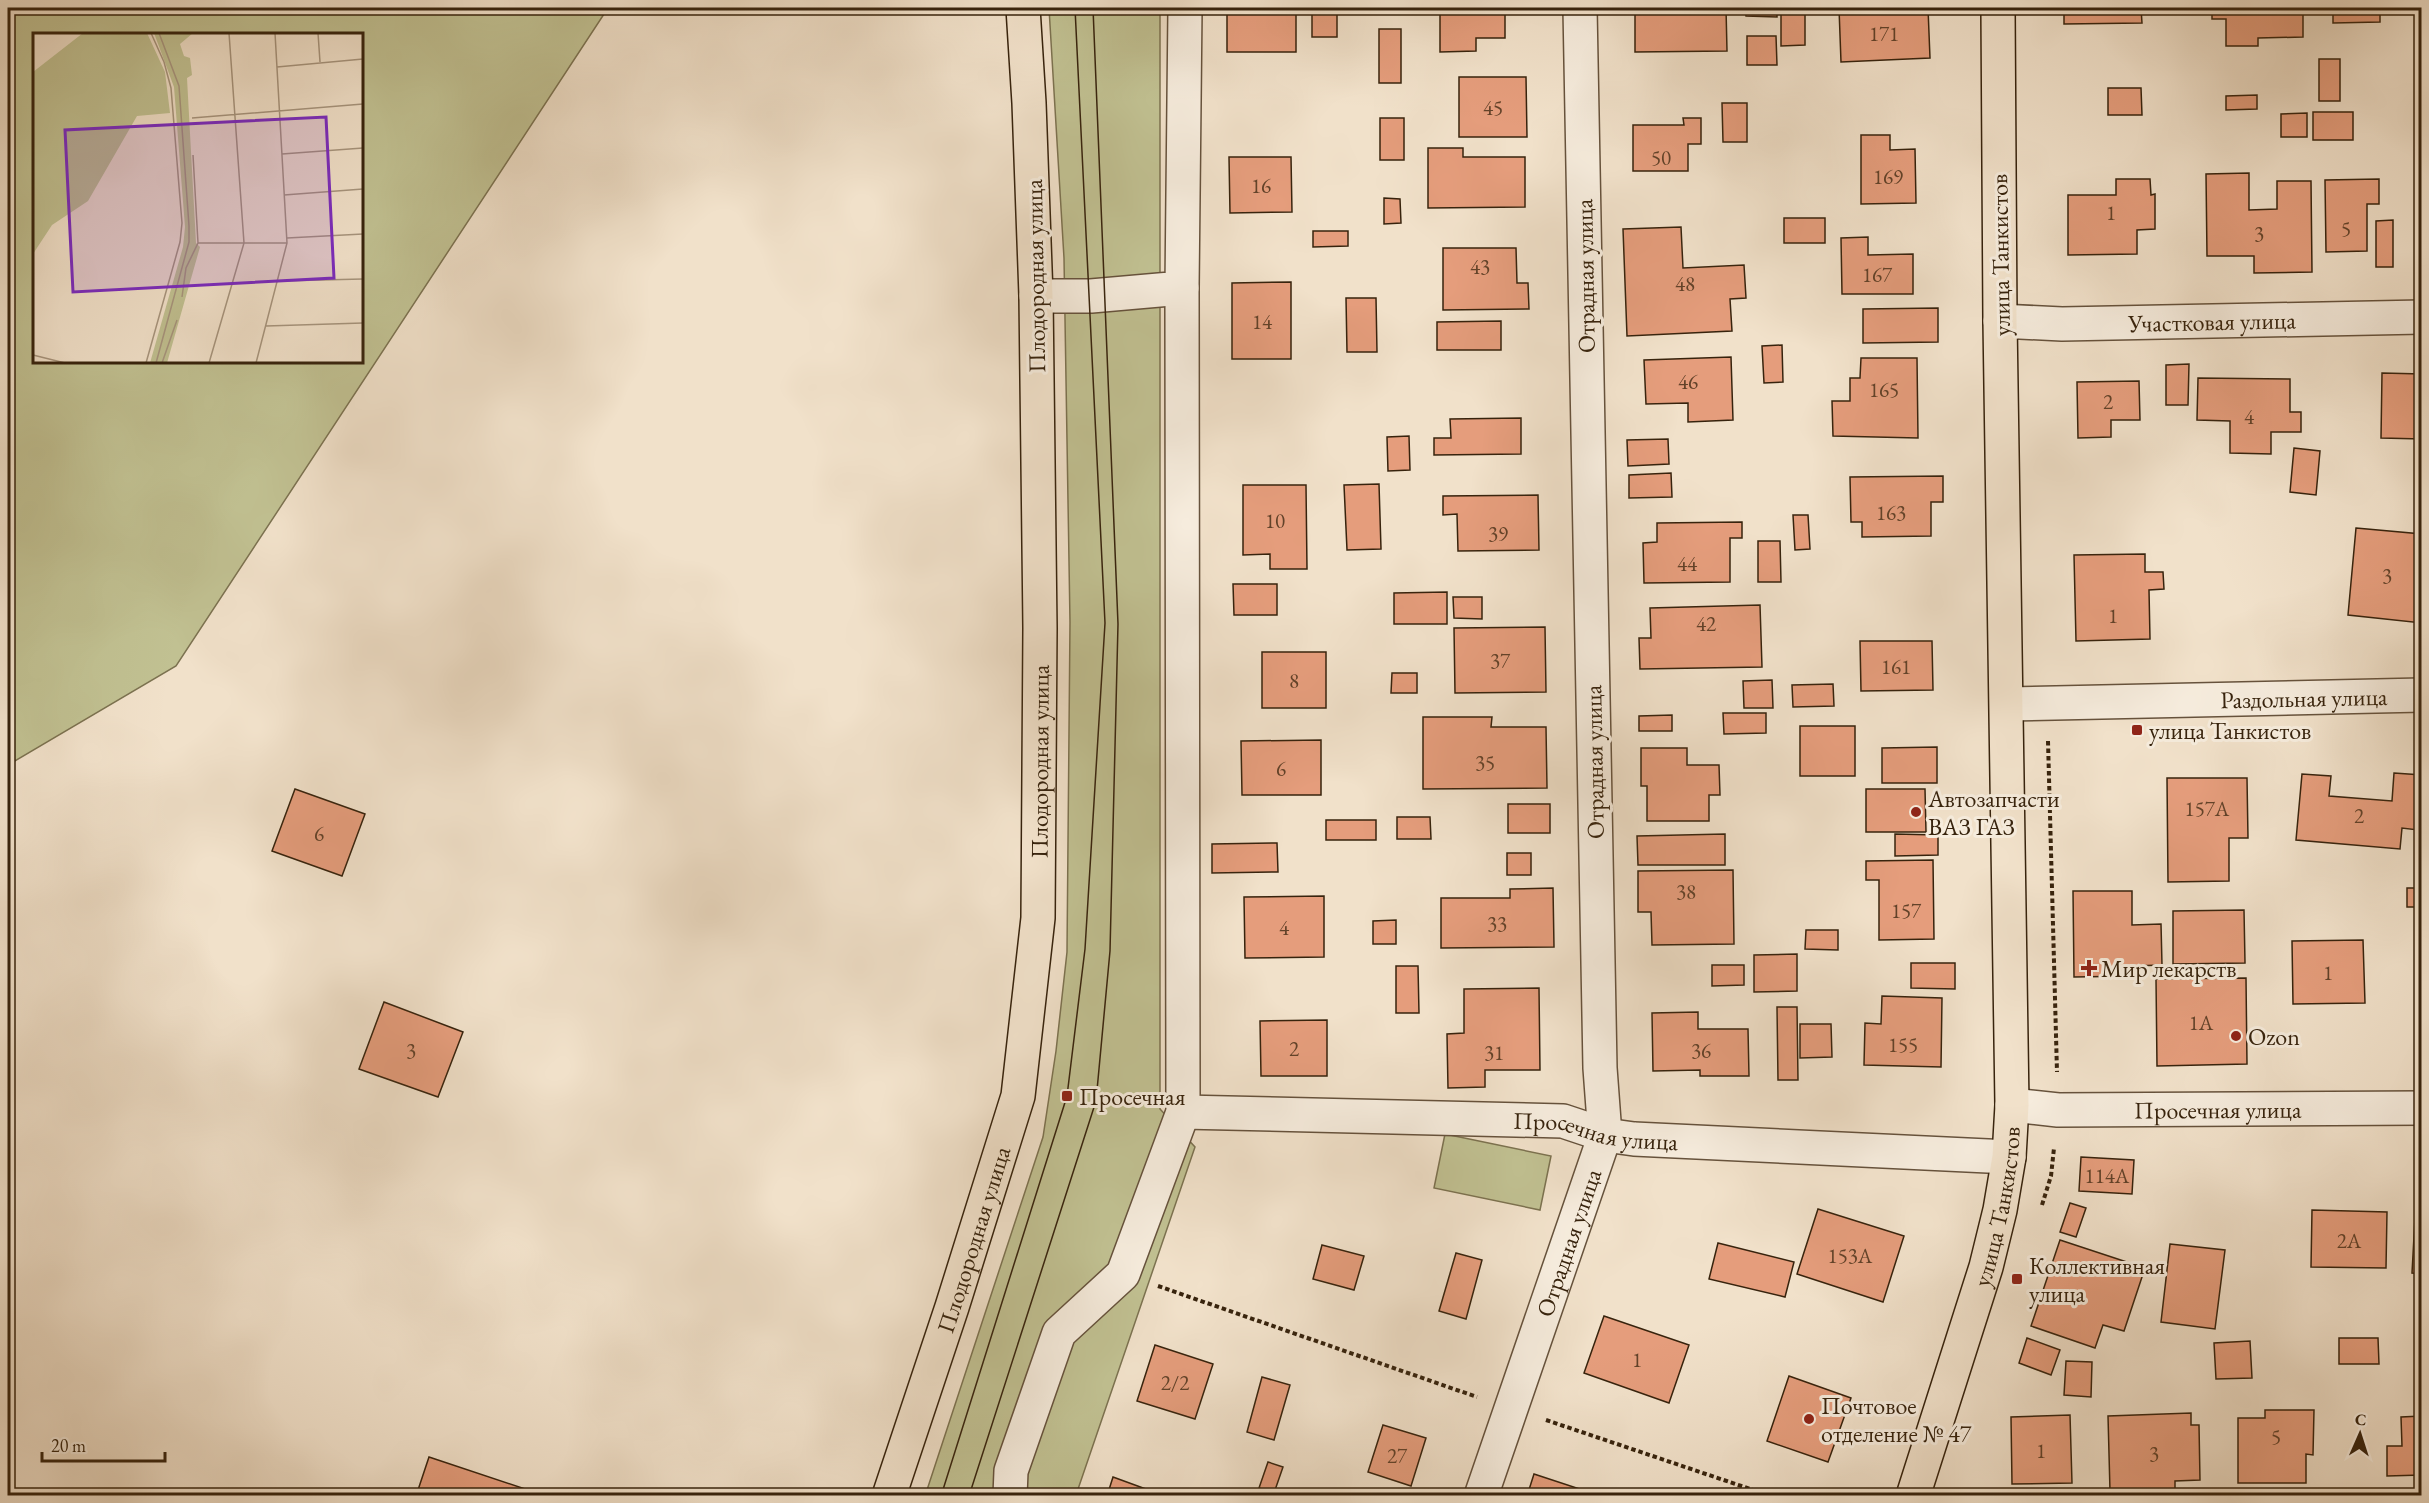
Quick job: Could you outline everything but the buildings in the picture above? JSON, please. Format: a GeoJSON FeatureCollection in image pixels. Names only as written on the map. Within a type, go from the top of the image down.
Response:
{"type":"FeatureCollection","features":[{"type":"Feature","properties":{"kind":"main road","name":"Плодородная улица"},"geometry":{"type":"LineString","coordinates":[[889,1496],[1018,1096],[1038,918],[1040,628],[1036,296],[1023,8]]}},
{"type":"Feature","properties":{"kind":"main road","name":"улица Танкистов"},"geometry":{"type":"LineString","coordinates":[[1913,1496],[1986,1267],[2000,1210],[2009,1157],[2012,1105],[2000,321],[1998,8]]}},
{"type":"Feature","properties":{"kind":"street"},"geometry":{"type":"LineString","coordinates":[[1010,1496],[1011,1471],[1059,1333],[1123,1274],[1183,1112],[1182,288],[1185,8]]}},
{"type":"Feature","properties":{"kind":"street","name":"Отрадная улица"},"geometry":{"type":"LineString","coordinates":[[1481,1496],[1605,1135],[1600,1068],[1580,8]]}},
{"type":"Feature","properties":{"kind":"street"},"geometry":{"type":"LineString","coordinates":[[1036,296],[1090,296],[1182,288]]}},
{"type":"Feature","properties":{"kind":"street","name":"Участковая улица"},"geometry":{"type":"LineString","coordinates":[[2000,321],[2062,324],[2421,317]]}},
{"type":"Feature","properties":{"kind":"street","name":"Раздольная улица"},"geometry":{"type":"LineString","coordinates":[[2007,704],[2421,695]]}},
{"type":"Feature","properties":{"kind":"street","name":"Просечная улица"},"geometry":{"type":"LineString","coordinates":[[2012,1105],[2058,1110],[2421,1108]]}},
{"type":"Feature","properties":{"kind":"street","name":"Просечная улица"},"geometry":{"type":"LineString","coordinates":[[1183,1112],[1563,1121],[1605,1135],[1634,1139],[2009,1157]]}},
{"type":"Feature","properties":{"kind":"path"},"geometry":{"type":"LineString","coordinates":[[1123,1274],[1771,1496]]}},
{"type":"Feature","properties":{"kind":"green space"},"geometry":{"type":"Polygon","coordinates":[[[8,8],[608,8],[176,666],[8,765],[8,8]]]}},
{"type":"Feature","properties":{"kind":"green space"},"geometry":{"type":"Polygon","coordinates":[[[1049,8],[1160,8],[1160,1109],[1195,1147],[1076,1495],[925,1496],[1043,1137],[1056,1051],[1067,952],[1070,622],[1064,258],[1049,8]]]}},
{"type":"Feature","properties":{"kind":"green space"},"geometry":{"type":"Polygon","coordinates":[[[1445,1134],[1551,1156],[1540,1210],[1434,1188],[1445,1134]]]}},
{"type":"Feature","properties":{"kind":"tram line"},"geometry":{"type":"LineString","coordinates":[[941,1496],[1067,1096],[1085,949],[1105,623],[1075,8]]}},
{"type":"Feature","properties":{"kind":"tram line"},"geometry":{"type":"LineString","coordinates":[[969,1496],[1096,1101],[1110,951],[1118,624],[1093,8]]}},
{"type":"Feature","properties":{"kind":"place","name":"улица Танкистов"},"geometry":{"type":"Point","coordinates":[2137,730]}},
{"type":"Feature","properties":{"kind":"place","name":"Автозапчасти ВАЗ ГАЗ"},"geometry":{"type":"Point","coordinates":[1916,812]}},
{"type":"Feature","properties":{"kind":"place","name":"Мир лекарств"},"geometry":{"type":"Point","coordinates":[2089,968]}},
{"type":"Feature","properties":{"kind":"place","name":"Ozon"},"geometry":{"type":"Point","coordinates":[2236,1036]}},
{"type":"Feature","properties":{"kind":"place","name":"Просечная"},"geometry":{"type":"Point","coordinates":[1067,1096]}},
{"type":"Feature","properties":{"kind":"place","name":"Коллективная улица"},"geometry":{"type":"Point","coordinates":[2017,1279]}},
{"type":"Feature","properties":{"kind":"place","name":"Почтовое отделение № 47"},"geometry":{"type":"Point","coordinates":[1809,1419]}}]}
